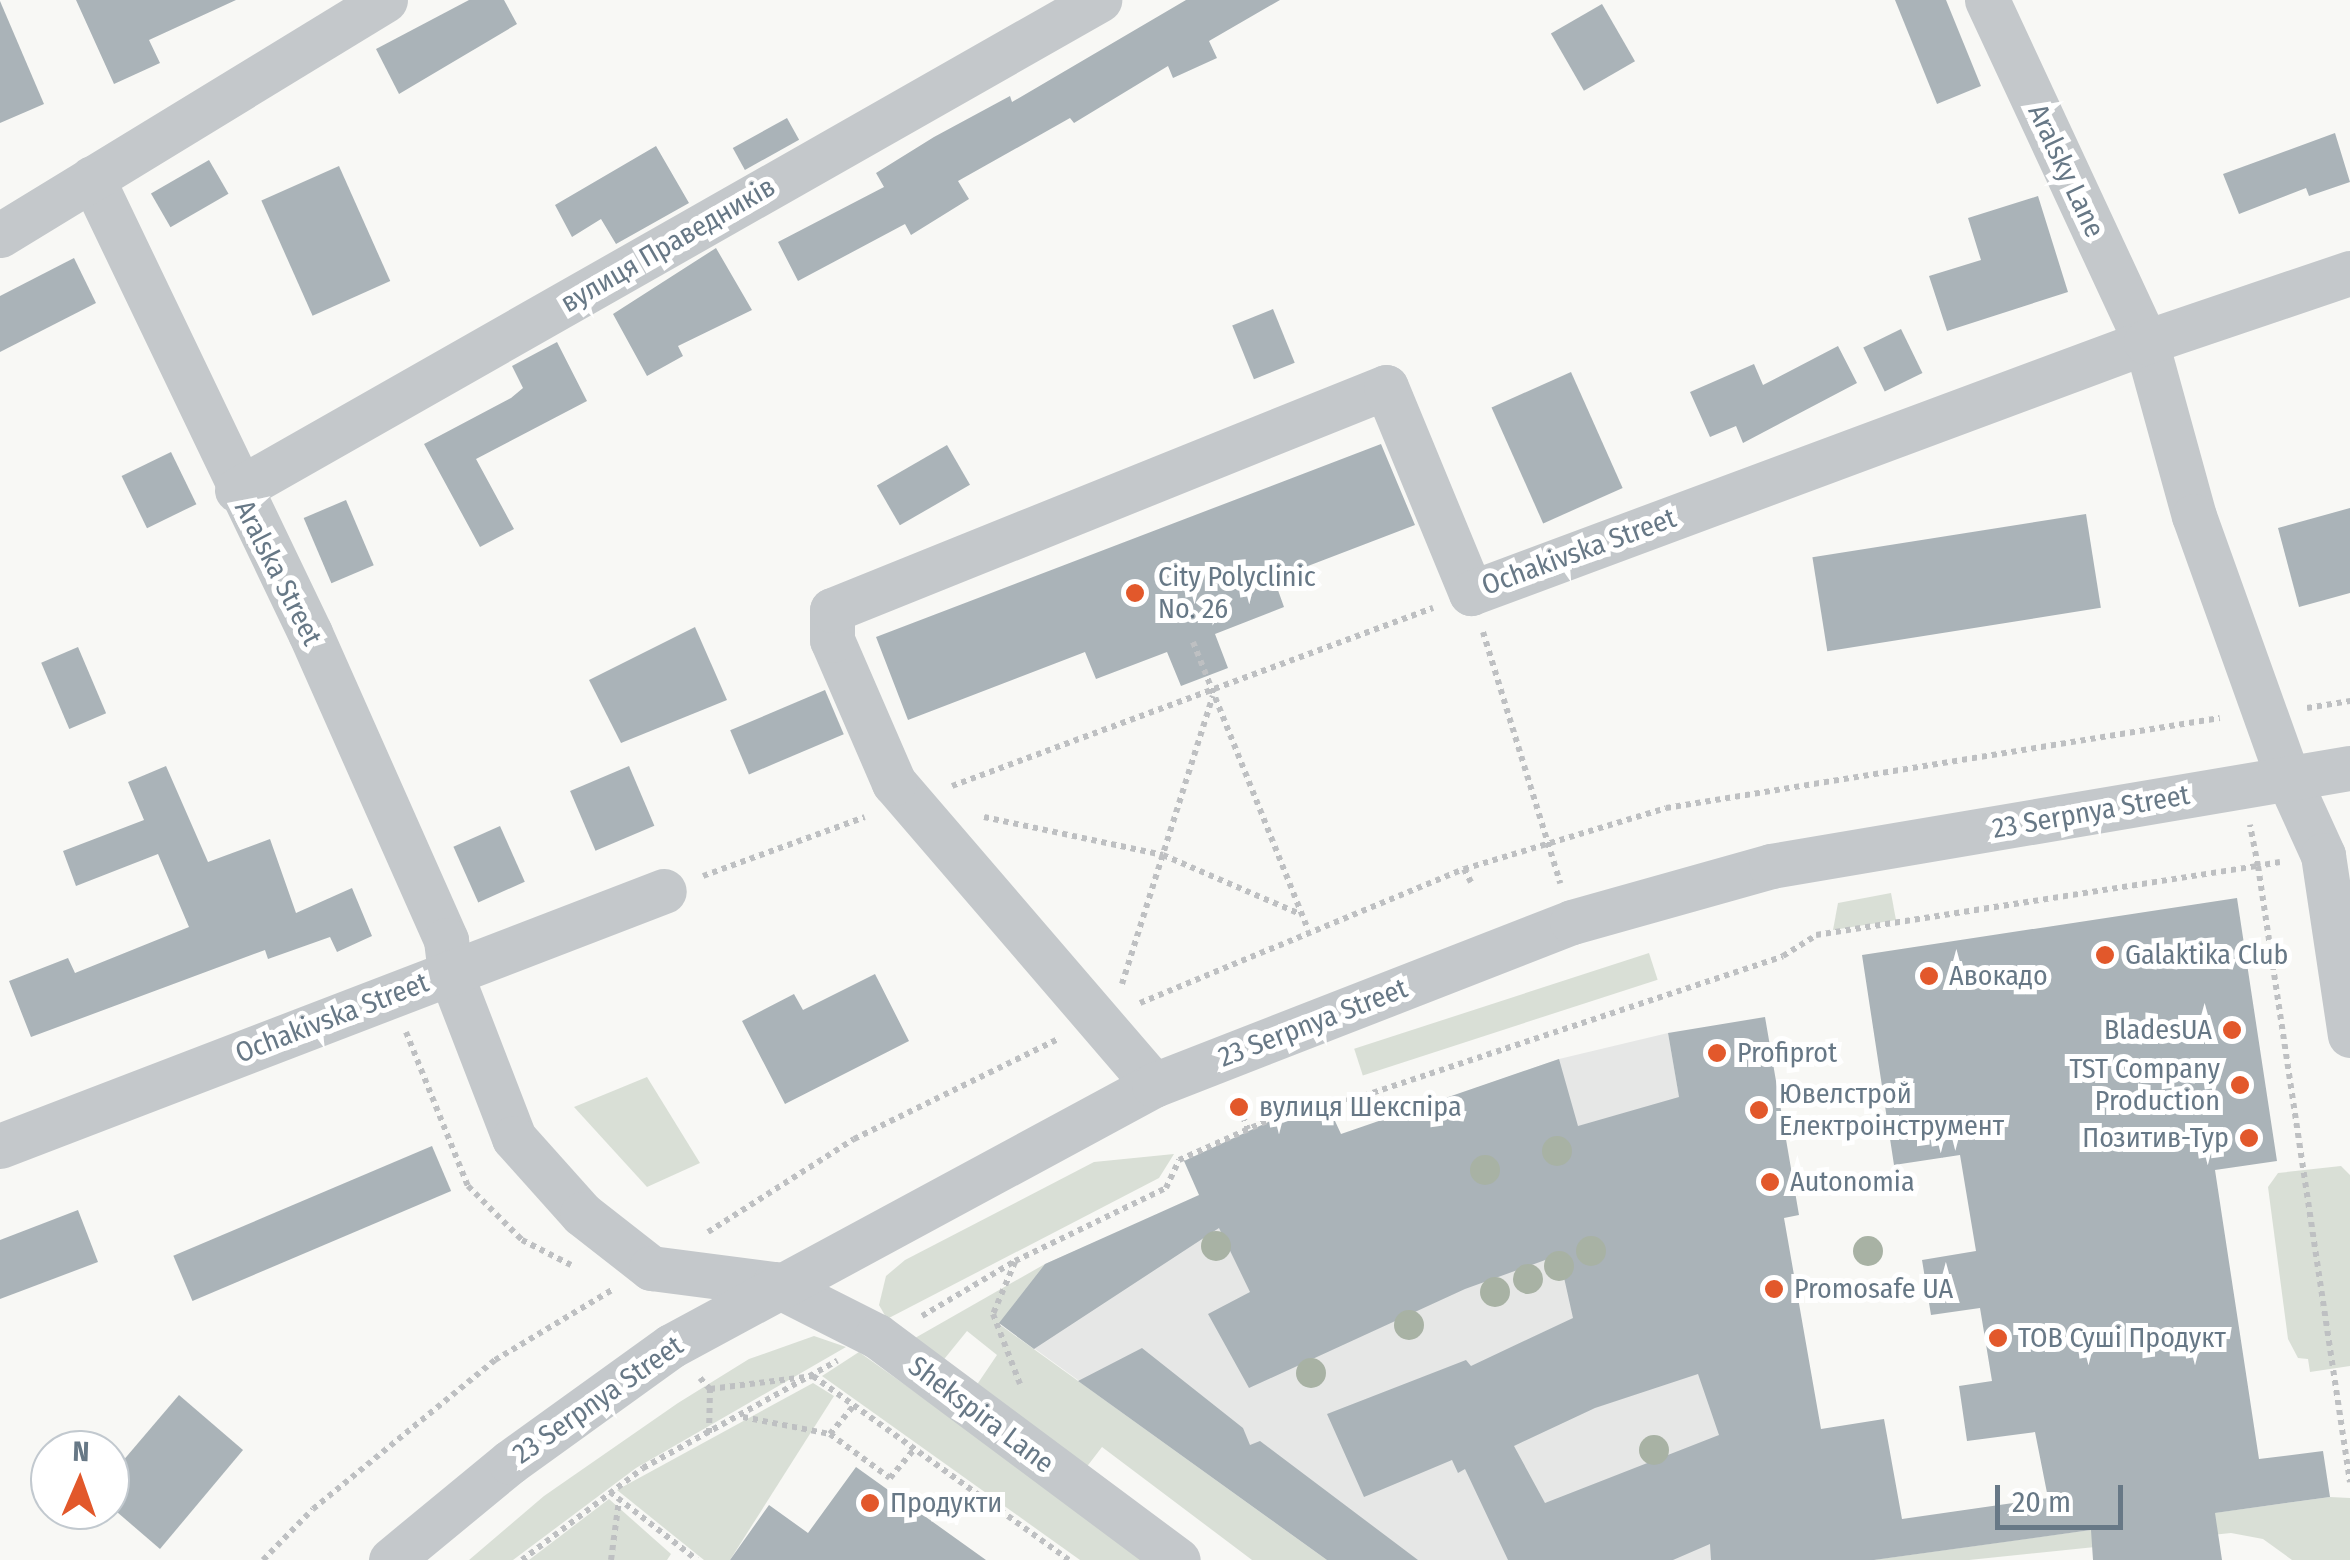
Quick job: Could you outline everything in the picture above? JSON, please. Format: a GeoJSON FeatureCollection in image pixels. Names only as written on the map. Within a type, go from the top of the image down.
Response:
{"type":"FeatureCollection","features":[{"type":"Feature","properties":{"kind":"street"},"geometry":{"type":"LineString","coordinates":[[0,234],[385,0]]}},
{"type":"Feature","properties":{"kind":"street","name":"вулиця Праведників"},"geometry":{"type":"LineString","coordinates":[[237,490],[1099,0]]}},
{"type":"Feature","properties":{"kind":"street","name":"Aralsky Lane"},"geometry":{"type":"LineString","coordinates":[[1987,0],[2146,342],[2194,516],[2288,778],[2323,855],[2342,928],[2350,1035]]}},
{"type":"Feature","properties":{"kind":"street","name":"Aralska Street"},"geometry":{"type":"LineString","coordinates":[[92,178],[446,940],[450,972],[514,1138],[582,1214],[651,1268]]}},
{"type":"Feature","properties":{"kind":"street","name":"Ochakivska Street"},"geometry":{"type":"LineString","coordinates":[[902,792],[832,640],[832,610],[1386,387],[1472,593],[2146,342],[2350,273]]}},
{"type":"Feature","properties":{"kind":"street","name":"23 Serpnya Street"},"geometry":{"type":"LineString","coordinates":[[390,1560],[510,1462],[654,1357],[774,1284],[1154,1084],[1572,922],[1771,866],[2350,768]]}},
{"type":"Feature","properties":{"kind":"street"},"geometry":{"type":"LineString","coordinates":[[902,792],[1106,1018],[1154,1084]]}},
{"type":"Feature","properties":{"kind":"street","name":"Ochakivska Street"},"geometry":{"type":"LineString","coordinates":[[0,1146],[664,891]]}},
{"type":"Feature","properties":{"kind":"street","name":"Shekspira Lane"},"geometry":{"type":"LineString","coordinates":[[651,1268],[774,1284],[876,1336],[1178,1560]]}},
{"type":"Feature","properties":{"kind":"path"},"geometry":{"type":"LineString","coordinates":[[664,891],[902,792],[1214,694],[1472,593],[1572,922]]}},
{"type":"Feature","properties":{"kind":"path"},"geometry":{"type":"LineString","coordinates":[[1192,642],[1308,930]]}},
{"type":"Feature","properties":{"kind":"path"},"geometry":{"type":"LineString","coordinates":[[1106,1018],[1214,694]]}},
{"type":"Feature","properties":{"kind":"path"},"geometry":{"type":"LineString","coordinates":[[2266,714],[2350,700]]}},
{"type":"Feature","properties":{"kind":"path"},"geometry":{"type":"LineString","coordinates":[[262,1560],[314,1509],[495,1360],[651,1268],[854,1139],[1106,1018],[1308,930],[1464,869],[1666,808],[2226,718],[2258,866],[2350,1482]]}},
{"type":"Feature","properties":{"kind":"path"},"geometry":{"type":"LineString","coordinates":[[902,792],[1163,856],[1302,915]]}},
{"type":"Feature","properties":{"kind":"path"},"geometry":{"type":"LineString","coordinates":[[522,1560],[610,1492],[876,1336],[896,1331],[1016,1261],[1166,1188],[1178,1160],[1248,1129],[1783,956],[1816,935],[2258,866]]}},
{"type":"Feature","properties":{"kind":"path"},"geometry":{"type":"LineString","coordinates":[[1464,869],[1471,882]]}},
{"type":"Feature","properties":{"kind":"path"},"geometry":{"type":"LineString","coordinates":[[1239,1107],[1248,1129]]}},
{"type":"Feature","properties":{"kind":"path"},"geometry":{"type":"LineString","coordinates":[[1016,1261],[993,1314],[994,1329],[1028,1399]]}},
{"type":"Feature","properties":{"kind":"path"},"geometry":{"type":"LineString","coordinates":[[813,1376],[1068,1560]]}},
{"type":"Feature","properties":{"kind":"path"},"geometry":{"type":"LineString","coordinates":[[709,1434],[710,1389]]}},
{"type":"Feature","properties":{"kind":"path"},"geometry":{"type":"LineString","coordinates":[[830,1434],[854,1405]]}},
{"type":"Feature","properties":{"kind":"path"},"geometry":{"type":"LineString","coordinates":[[742,1416],[830,1434],[890,1478],[914,1449]]}},
{"type":"Feature","properties":{"kind":"path"},"geometry":{"type":"LineString","coordinates":[[610,1492],[697,1560]]}},
{"type":"Feature","properties":{"kind":"path"},"geometry":{"type":"LineString","coordinates":[[611,1560],[619,1498]]}},
{"type":"Feature","properties":{"kind":"shaded area"},"geometry":{"type":"Polygon","coordinates":[[[1891,893],[1896,920],[1833,930],[1838,903],[1891,893]]]}},
{"type":"Feature","properties":{"kind":"shaded area"},"geometry":{"type":"Polygon","coordinates":[[[1649,953],[1658,980],[1363,1075],[1354,1049],[1649,953]]]}},
{"type":"Feature","properties":{"kind":"shaded area"},"geometry":{"type":"Polygon","coordinates":[[[1668,1033],[1735,1417],[1791,1560],[1327,1560],[999,1323],[1045,1264],[1341,1135],[1559,1059],[1668,1033]]]}},
{"type":"Feature","properties":{"kind":"shaded area"},"geometry":{"type":"Polygon","coordinates":[[[647,1077],[700,1163],[647,1187],[574,1107],[647,1077]]]}},
{"type":"Feature","properties":{"kind":"shaded area"},"geometry":{"type":"Polygon","coordinates":[[[1174,1154],[1159,1178],[887,1319],[879,1305],[886,1276],[905,1260],[1094,1162],[1174,1154]]]}},
{"type":"Feature","properties":{"kind":"shaded area"},"geometry":{"type":"Polygon","coordinates":[[[2341,1166],[2350,1175],[2350,1366],[2310,1372],[2308,1359],[2298,1358],[2288,1339],[2268,1187],[2278,1173],[2341,1166]]]}},
{"type":"Feature","properties":{"kind":"shaded area"},"geometry":{"type":"Polygon","coordinates":[[[1045,1264],[999,1324],[1327,1560],[1252,1560],[1102,1447],[1082,1473],[972,1392],[997,1355],[967,1331],[941,1363],[908,1342],[1045,1264]]]}},
{"type":"Feature","properties":{"kind":"shaded area"},"geometry":{"type":"Polygon","coordinates":[[[814,1336],[846,1347],[636,1468],[513,1560],[469,1560],[544,1496],[678,1403],[749,1359],[814,1336]]]}},
{"type":"Feature","properties":{"kind":"shaded area"},"geometry":{"type":"Polygon","coordinates":[[[859,1352],[1151,1560],[1080,1560],[822,1376],[859,1352]]]}},
{"type":"Feature","properties":{"kind":"shaded area"},"geometry":{"type":"Polygon","coordinates":[[[813,1383],[834,1396],[730,1560],[704,1560],[617,1490],[813,1383]]]}},
{"type":"Feature","properties":{"kind":"shaded area"},"geometry":{"type":"Polygon","coordinates":[[[2330,1497],[2350,1498],[2350,1560],[2292,1560],[2263,1539],[2231,1533],[1969,1560],[1873,1560],[2330,1497]]]}},
{"type":"Feature","properties":{"kind":"shaded area"},"geometry":{"type":"Polygon","coordinates":[[[609,1499],[671,1554],[667,1560],[529,1560],[609,1499]]]}},
{"type":"Feature","properties":{"kind":"building"},"geometry":{"type":"Polygon","coordinates":[[[76,0],[236,0],[149,40],[160,63],[114,84],[76,0]]]}},
{"type":"Feature","properties":{"kind":"building"},"geometry":{"type":"Polygon","coordinates":[[[469,0],[504,0],[517,24],[399,94],[376,49],[469,0]]]}},
{"type":"Feature","properties":{"kind":"building"},"geometry":{"type":"Polygon","coordinates":[[[1186,0],[1280,0],[1209,41],[1217,58],[1173,78],[1168,66],[1074,123],[1070,118],[958,181],[969,199],[911,235],[905,224],[798,281],[778,242],[884,187],[876,173],[934,137],[1010,96],[1012,102],[1186,0]]]}},
{"type":"Feature","properties":{"kind":"building"},"geometry":{"type":"Polygon","coordinates":[[[1895,0],[1946,0],[1981,86],[1937,104],[1895,0]]]}},
{"type":"Feature","properties":{"kind":"building"},"geometry":{"type":"Polygon","coordinates":[[[0,1],[44,104],[0,123],[0,1]]]}},
{"type":"Feature","properties":{"kind":"building"},"geometry":{"type":"Polygon","coordinates":[[[1602,4],[1635,61],[1584,91],[1551,34],[1602,4]]]}},
{"type":"Feature","properties":{"kind":"building"},"geometry":{"type":"Polygon","coordinates":[[[787,118],[799,140],[745,170],[733,148],[787,118]]]}},
{"type":"Feature","properties":{"kind":"building"},"geometry":{"type":"Polygon","coordinates":[[[2335,133],[2350,182],[2309,196],[2306,188],[2239,214],[2223,174],[2335,133]]]}},
{"type":"Feature","properties":{"kind":"building"},"geometry":{"type":"Polygon","coordinates":[[[656,146],[689,203],[616,244],[601,219],[572,237],[555,205],[656,146]]]}},
{"type":"Feature","properties":{"kind":"building"},"geometry":{"type":"Polygon","coordinates":[[[209,160],[228,194],[170,227],[151,194],[209,160]]]}},
{"type":"Feature","properties":{"kind":"building"},"geometry":{"type":"Polygon","coordinates":[[[339,166],[390,281],[313,316],[261,201],[339,166]]]}},
{"type":"Feature","properties":{"kind":"building"},"geometry":{"type":"Polygon","coordinates":[[[2038,196],[2068,292],[1947,331],[1929,276],[1981,260],[1968,218],[2038,196]]]}},
{"type":"Feature","properties":{"kind":"building"},"geometry":{"type":"Polygon","coordinates":[[[716,248],[752,310],[678,346],[683,356],[647,376],[613,314],[716,248]]]}},
{"type":"Feature","properties":{"kind":"building"},"geometry":{"type":"Polygon","coordinates":[[[74,258],[96,303],[0,352],[0,296],[74,258]]]}},
{"type":"Feature","properties":{"kind":"building"},"geometry":{"type":"Polygon","coordinates":[[[1273,309],[1295,363],[1254,379],[1232,325],[1273,309]]]}},
{"type":"Feature","properties":{"kind":"building"},"geometry":{"type":"Polygon","coordinates":[[[1901,329],[1922,373],[1885,391],[1863,347],[1901,329]]]}},
{"type":"Feature","properties":{"kind":"building"},"geometry":{"type":"Polygon","coordinates":[[[557,342],[587,401],[476,459],[514,529],[480,547],[424,444],[511,398],[523,388],[512,366],[557,342]]]}},
{"type":"Feature","properties":{"kind":"building"},"geometry":{"type":"Polygon","coordinates":[[[1838,346],[1857,383],[1743,443],[1736,426],[1710,437],[1690,392],[1754,364],[1763,385],[1838,346]]]}},
{"type":"Feature","properties":{"kind":"building"},"geometry":{"type":"Polygon","coordinates":[[[1571,372],[1623,488],[1543,523],[1492,407],[1571,372]]]}},
{"type":"Feature","properties":{"kind":"building","name":"City Polyclinic No. 26"},"geometry":{"type":"Polygon","coordinates":[[[1381,444],[1415,525],[1274,579],[1284,607],[1215,634],[1228,668],[1181,686],[1167,652],[1096,679],[1085,652],[908,720],[876,637],[1381,444]]]}},
{"type":"Feature","properties":{"kind":"building"},"geometry":{"type":"Polygon","coordinates":[[[947,445],[970,485],[900,525],[877,486],[947,445]]]}},
{"type":"Feature","properties":{"kind":"building"},"geometry":{"type":"Polygon","coordinates":[[[171,452],[196,504],[147,528],[122,476],[171,452]]]}},
{"type":"Feature","properties":{"kind":"building"},"geometry":{"type":"Polygon","coordinates":[[[346,500],[374,565],[331,583],[304,518],[346,500]]]}},
{"type":"Feature","properties":{"kind":"building"},"geometry":{"type":"Polygon","coordinates":[[[2350,508],[2350,593],[2299,607],[2278,528],[2350,508]]]}},
{"type":"Feature","properties":{"kind":"building"},"geometry":{"type":"Polygon","coordinates":[[[2086,514],[2101,608],[1827,651],[1812,557],[2086,514]]]}},
{"type":"Feature","properties":{"kind":"building"},"geometry":{"type":"Polygon","coordinates":[[[695,627],[727,700],[621,743],[589,680],[695,627]]]}},
{"type":"Feature","properties":{"kind":"building"},"geometry":{"type":"Polygon","coordinates":[[[78,647],[106,713],[69,729],[41,663],[78,647]]]}},
{"type":"Feature","properties":{"kind":"building"},"geometry":{"type":"Polygon","coordinates":[[[825,690],[844,734],[749,774],[730,730],[825,690]]]}},
{"type":"Feature","properties":{"kind":"building"},"geometry":{"type":"Polygon","coordinates":[[[166,766],[208,862],[270,839],[296,913],[352,888],[372,936],[337,952],[330,937],[268,959],[265,950],[31,1037],[9,981],[68,958],[75,973],[189,927],[158,854],[76,886],[63,851],[144,820],[128,782],[166,766]]]}},
{"type":"Feature","properties":{"kind":"building"},"geometry":{"type":"Polygon","coordinates":[[[629,766],[654,826],[595,851],[570,791],[629,766]]]}},
{"type":"Feature","properties":{"kind":"building"},"geometry":{"type":"Polygon","coordinates":[[[500,826],[525,882],[478,902],[453,847],[500,826]]]}},
{"type":"Feature","properties":{"kind":"building"},"geometry":{"type":"Polygon","coordinates":[[[2237,898],[2277,1161],[2215,1170],[2259,1459],[2323,1451],[2330,1497],[2215,1513],[2222,1560],[2093,1560],[2091,1530],[1874,1560],[1711,1560],[1710,1544],[1673,1560],[1508,1560],[1465,1469],[1458,1473],[1452,1460],[1364,1497],[1327,1414],[1466,1360],[1471,1366],[1573,1318],[1559,1255],[1465,1289],[1249,1388],[1208,1314],[1250,1292],[1219,1228],[1034,1349],[999,1323],[1045,1264],[1199,1195],[1184,1161],[1277,1118],[1329,1108],[1341,1134],[1559,1059],[1578,1126],[1679,1097],[1668,1033],[1765,1017],[1799,1215],[1784,1218],[1821,1429],[1884,1419],[1902,1519],[2048,1498],[2035,1432],[1967,1441],[1959,1386],[1992,1381],[1980,1308],[1931,1315],[1922,1260],[1976,1251],[1960,1155],[1894,1165],[1862,955],[2237,898]],[[1698,1374],[1595,1408],[1514,1446],[1545,1503],[1719,1435],[1698,1374]]]}},
{"type":"Feature","properties":{"kind":"building"},"geometry":{"type":"Polygon","coordinates":[[[875,974],[909,1041],[785,1104],[742,1021],[794,994],[803,1010],[875,974]]]}},
{"type":"Feature","properties":{"kind":"building"},"geometry":{"type":"Polygon","coordinates":[[[432,1146],[451,1191],[192,1301],[173,1256],[432,1146]]]}},
{"type":"Feature","properties":{"kind":"building"},"geometry":{"type":"Polygon","coordinates":[[[78,1210],[98,1262],[0,1299],[0,1240],[78,1210]]]}},
{"type":"Feature","properties":{"kind":"building"},"geometry":{"type":"Polygon","coordinates":[[[1142,1348],[1243,1428],[1250,1445],[1260,1441],[1418,1560],[1327,1560],[1078,1381],[1142,1348]]]}},
{"type":"Feature","properties":{"kind":"building"},"geometry":{"type":"Polygon","coordinates":[[[179,1395],[243,1450],[160,1549],[130,1523],[130,1453],[179,1395]]]}},
{"type":"Feature","properties":{"kind":"building"},"geometry":{"type":"Polygon","coordinates":[[[856,1467],[986,1560],[730,1560],[769,1505],[808,1533],[856,1467]]]}},
{"type":"Feature","properties":{"kind":"place","name":"City Polyclinic No. 26"},"geometry":{"type":"Point","coordinates":[1135,593]}},
{"type":"Feature","properties":{"kind":"place","name":"Galaktika Club"},"geometry":{"type":"Point","coordinates":[2105,955]}},
{"type":"Feature","properties":{"kind":"place","name":"Авокадо"},"geometry":{"type":"Point","coordinates":[1929,976]}},
{"type":"Feature","properties":{"kind":"place","name":"BladesUA"},"geometry":{"type":"Point","coordinates":[2232,1030]}},
{"type":"Feature","properties":{"kind":"place","name":"Profiprot"},"geometry":{"type":"Point","coordinates":[1717,1053]}},
{"type":"Feature","properties":{"kind":"place","name":"TST Company Production"},"geometry":{"type":"Point","coordinates":[2240,1085]}},
{"type":"Feature","properties":{"kind":"place","name":"вулиця Шекспіра"},"geometry":{"type":"Point","coordinates":[1239,1107]}},
{"type":"Feature","properties":{"kind":"place","name":"Ювелстрой Електроінструмент"},"geometry":{"type":"Point","coordinates":[1759,1110]}},
{"type":"Feature","properties":{"kind":"place","name":"Позитив-Тур"},"geometry":{"type":"Point","coordinates":[2249,1138]}},
{"type":"Feature","properties":{"kind":"place","name":"Autonomia"},"geometry":{"type":"Point","coordinates":[1770,1182]}},
{"type":"Feature","properties":{"kind":"place","name":"Promosafe UA"},"geometry":{"type":"Point","coordinates":[1774,1289]}},
{"type":"Feature","properties":{"kind":"place","name":"ТОВ Суші Продукт"},"geometry":{"type":"Point","coordinates":[1998,1338]}},
{"type":"Feature","properties":{"kind":"place","name":"Продукти"},"geometry":{"type":"Point","coordinates":[870,1503]}}]}
